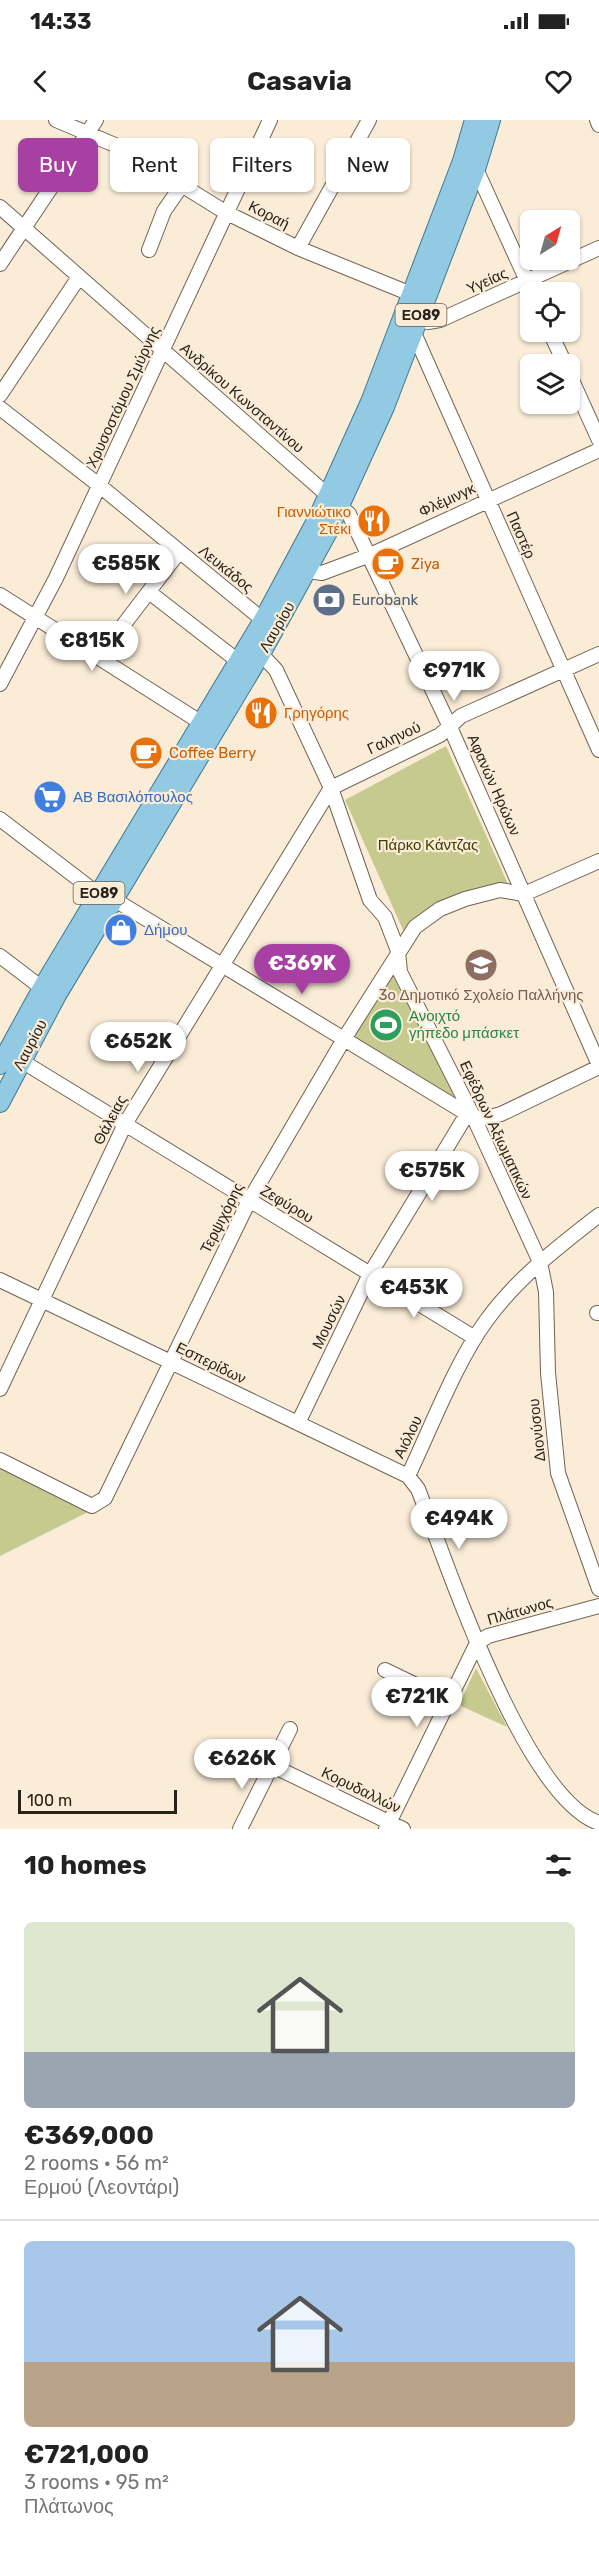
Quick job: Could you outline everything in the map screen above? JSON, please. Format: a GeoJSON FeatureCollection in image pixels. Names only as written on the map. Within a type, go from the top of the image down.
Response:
{"type":"FeatureCollection","features":[{"type":"Feature","properties":{"kind":"main road","name":"Λαυρίου"},"geometry":{"type":"LineString","coordinates":[[0,1103],[20,1060],[106,897],[208,727],[261,654],[308,571],[358,431],[462,161],[474,120]]}},
{"type":"Feature","properties":{"kind":"main road","name":"Λαυρίου"},"geometry":{"type":"LineString","coordinates":[[208,727],[238,661],[374,436],[476,169],[491,120]]}},
{"type":"Feature","properties":{"kind":"main road","name":"Λαυρίου"},"geometry":{"type":"LineString","coordinates":[[0,1065],[42,988],[106,897]]}},
{"type":"Feature","properties":{"kind":"street","name":"Κοραή"},"geometry":{"type":"LineString","coordinates":[[56,120],[110,143]]}},
{"type":"Feature","properties":{"kind":"street"},"geometry":{"type":"LineString","coordinates":[[0,264],[96,120]]}},
{"type":"Feature","properties":{"kind":"street","name":"Χρυσοστόμου Σμύρνης"},"geometry":{"type":"LineString","coordinates":[[0,684],[36,617],[100,486],[225,212],[270,120]]}},
{"type":"Feature","properties":{"kind":"street"},"geometry":{"type":"LineString","coordinates":[[298,248],[369,120]]}},
{"type":"Feature","properties":{"kind":"street"},"geometry":{"type":"LineString","coordinates":[[597,120],[599,125]]}},
{"type":"Feature","properties":{"kind":"street"},"geometry":{"type":"LineString","coordinates":[[476,169],[528,282]]}},
{"type":"Feature","properties":{"kind":"street"},"geometry":{"type":"LineString","coordinates":[[149,250],[164,211],[177,192]]}},
{"type":"Feature","properties":{"kind":"street","name":"Κοραή"},"geometry":{"type":"LineString","coordinates":[[193,192],[225,212],[298,248],[411,294]]}},
{"type":"Feature","properties":{"kind":"street","name":"Ανδρίκου Κωνσταντίνου"},"geometry":{"type":"LineString","coordinates":[[0,207],[334,500]]}},
{"type":"Feature","properties":{"kind":"street","name":"Υγείας"},"geometry":{"type":"LineString","coordinates":[[539,282],[599,248]]}},
{"type":"Feature","properties":{"kind":"street"},"geometry":{"type":"LineString","coordinates":[[0,395],[79,277]]}},
{"type":"Feature","properties":{"kind":"street","name":"Υγείας"},"geometry":{"type":"LineString","coordinates":[[417,326],[520,291]]}},
{"type":"Feature","properties":{"kind":"street","name":"Παστέρ"},"geometry":{"type":"LineString","coordinates":[[417,326],[488,499],[599,750]]}},
{"type":"Feature","properties":{"kind":"street"},"geometry":{"type":"LineString","coordinates":[[580,398],[599,440]]}},
{"type":"Feature","properties":{"kind":"street","name":"Λευκάδος"},"geometry":{"type":"LineString","coordinates":[[0,408],[100,486],[262,620]]}},
{"type":"Feature","properties":{"kind":"street","name":"Φλέμινγκ"},"geometry":{"type":"LineString","coordinates":[[308,571],[322,573],[370,555],[599,450]]}},
{"type":"Feature","properties":{"kind":"street","name":"Αφανών Ηρώων"},"geometry":{"type":"LineString","coordinates":[[334,500],[349,514],[370,555],[450,727],[599,1066]]}},
{"type":"Feature","properties":{"kind":"street"},"geometry":{"type":"LineString","coordinates":[[99,657],[179,552]]}},
{"type":"Feature","properties":{"kind":"street"},"geometry":{"type":"LineString","coordinates":[[148,592],[238,661]]}},
{"type":"Feature","properties":{"kind":"street"},"geometry":{"type":"LineString","coordinates":[[0,595],[208,727]]}},
{"type":"Feature","properties":{"kind":"street","name":"Εφέδρων Αξιωματικών"},"geometry":{"type":"LineString","coordinates":[[261,654],[276,670],[331,788],[370,900],[385,917],[398,951],[400,972],[540,1262]]}},
{"type":"Feature","properties":{"kind":"street","name":"Γαληνού"},"geometry":{"type":"LineString","coordinates":[[331,788],[440,735],[461,716],[599,654]]}},
{"type":"Feature","properties":{"kind":"street","name":"Θάλειας"},"geometry":{"type":"LineString","coordinates":[[0,1389],[125,1124],[331,788]]}},
{"type":"Feature","properties":{"kind":"street"},"geometry":{"type":"LineString","coordinates":[[0,819],[106,897],[470,1116],[486,1118],[501,1114],[599,1066]]}},
{"type":"Feature","properties":{"kind":"street"},"geometry":{"type":"LineString","coordinates":[[524,894],[599,861]]}},
{"type":"Feature","properties":{"kind":"street","name":"Τερψιχόρης"},"geometry":{"type":"LineString","coordinates":[[0,1460],[92,1506],[105,1498],[249,1200],[344,1039],[414,927],[440,909],[465,899],[500,891],[524,894]]}},
{"type":"Feature","properties":{"kind":"street"},"geometry":{"type":"LineString","coordinates":[[0,956],[42,988]]}},
{"type":"Feature","properties":{"kind":"street","name":"Ζεφύρου"},"geometry":{"type":"LineString","coordinates":[[20,1060],[475,1338]]}},
{"type":"Feature","properties":{"kind":"street","name":"Μουσών"},"geometry":{"type":"LineString","coordinates":[[298,1423],[370,1274],[470,1116]]}},
{"type":"Feature","properties":{"kind":"street","name":"Αιόλου"},"geometry":{"type":"LineString","coordinates":[[595,1824],[566,1800],[525,1741],[502,1700],[418,1489],[408,1476],[475,1338],[494,1311],[540,1262],[599,1215]]}},
{"type":"Feature","properties":{"kind":"street","name":"Διονύσου"},"geometry":{"type":"LineString","coordinates":[[540,1262],[546,1292],[548,1373],[558,1473],[599,1589]]}},
{"type":"Feature","properties":{"kind":"street","name":"Εσπερίδων"},"geometry":{"type":"LineString","coordinates":[[0,1280],[408,1476]]}},
{"type":"Feature","properties":{"kind":"street","name":"Πλάτωνος"},"geometry":{"type":"LineString","coordinates":[[388,1826],[477,1642],[488,1636],[599,1606]]}},
{"type":"Feature","properties":{"kind":"street"},"geometry":{"type":"LineString","coordinates":[[385,1670],[447,1700]]}},
{"type":"Feature","properties":{"kind":"street"},"geometry":{"type":"LineString","coordinates":[[240,1829],[290,1729]]}},
{"type":"Feature","properties":{"kind":"street","name":"Κορυδαλλών"},"geometry":{"type":"LineString","coordinates":[[271,1766],[388,1826],[403,1829]]}},
{"type":"Feature","properties":{"kind":"green space","name":"Πάρκο Κάντζας"},"geometry":{"type":"Polygon","coordinates":[[[446,746],[508,884],[403,930],[345,800],[446,746]]]}},
{"type":"Feature","properties":{"kind":"green space"},"geometry":{"type":"Polygon","coordinates":[[[400,960],[456,1097],[423,1083],[351,1040],[400,960]]]}},
{"type":"Feature","properties":{"kind":"green space"},"geometry":{"type":"Polygon","coordinates":[[[0,1463],[92,1510],[0,1556],[0,1463]]]}},
{"type":"Feature","properties":{"kind":"green space"},"geometry":{"type":"Polygon","coordinates":[[[476,1668],[507,1727],[459,1705],[476,1668]]]}},
{"type":"Feature","properties":{"kind":"place","name":"Γιαννιώτικο Στέκι"},"geometry":{"type":"Point","coordinates":[374,521]}},
{"type":"Feature","properties":{"kind":"place","name":"Ziya"},"geometry":{"type":"Point","coordinates":[388,564]}},
{"type":"Feature","properties":{"kind":"place","name":"Eurobank"},"geometry":{"type":"Point","coordinates":[329,600]}},
{"type":"Feature","properties":{"kind":"place","name":"Γρηγόρης"},"geometry":{"type":"Point","coordinates":[261,713]}},
{"type":"Feature","properties":{"kind":"place","name":"Coffee Berry"},"geometry":{"type":"Point","coordinates":[146,753]}},
{"type":"Feature","properties":{"kind":"place","name":"ΑΒ Βασιλόπουλος"},"geometry":{"type":"Point","coordinates":[50,797]}},
{"type":"Feature","properties":{"kind":"place","name":"Δήμου"},"geometry":{"type":"Point","coordinates":[121,930]}},
{"type":"Feature","properties":{"kind":"place","name":"3ο Δημοτικό Σχολείο Παλλήνης"},"geometry":{"type":"Point","coordinates":[481,965]}},
{"type":"Feature","properties":{"kind":"place","name":"Ανοιχτό γήπεδο μπάσκετ"},"geometry":{"type":"Point","coordinates":[386,1025]}}]}
